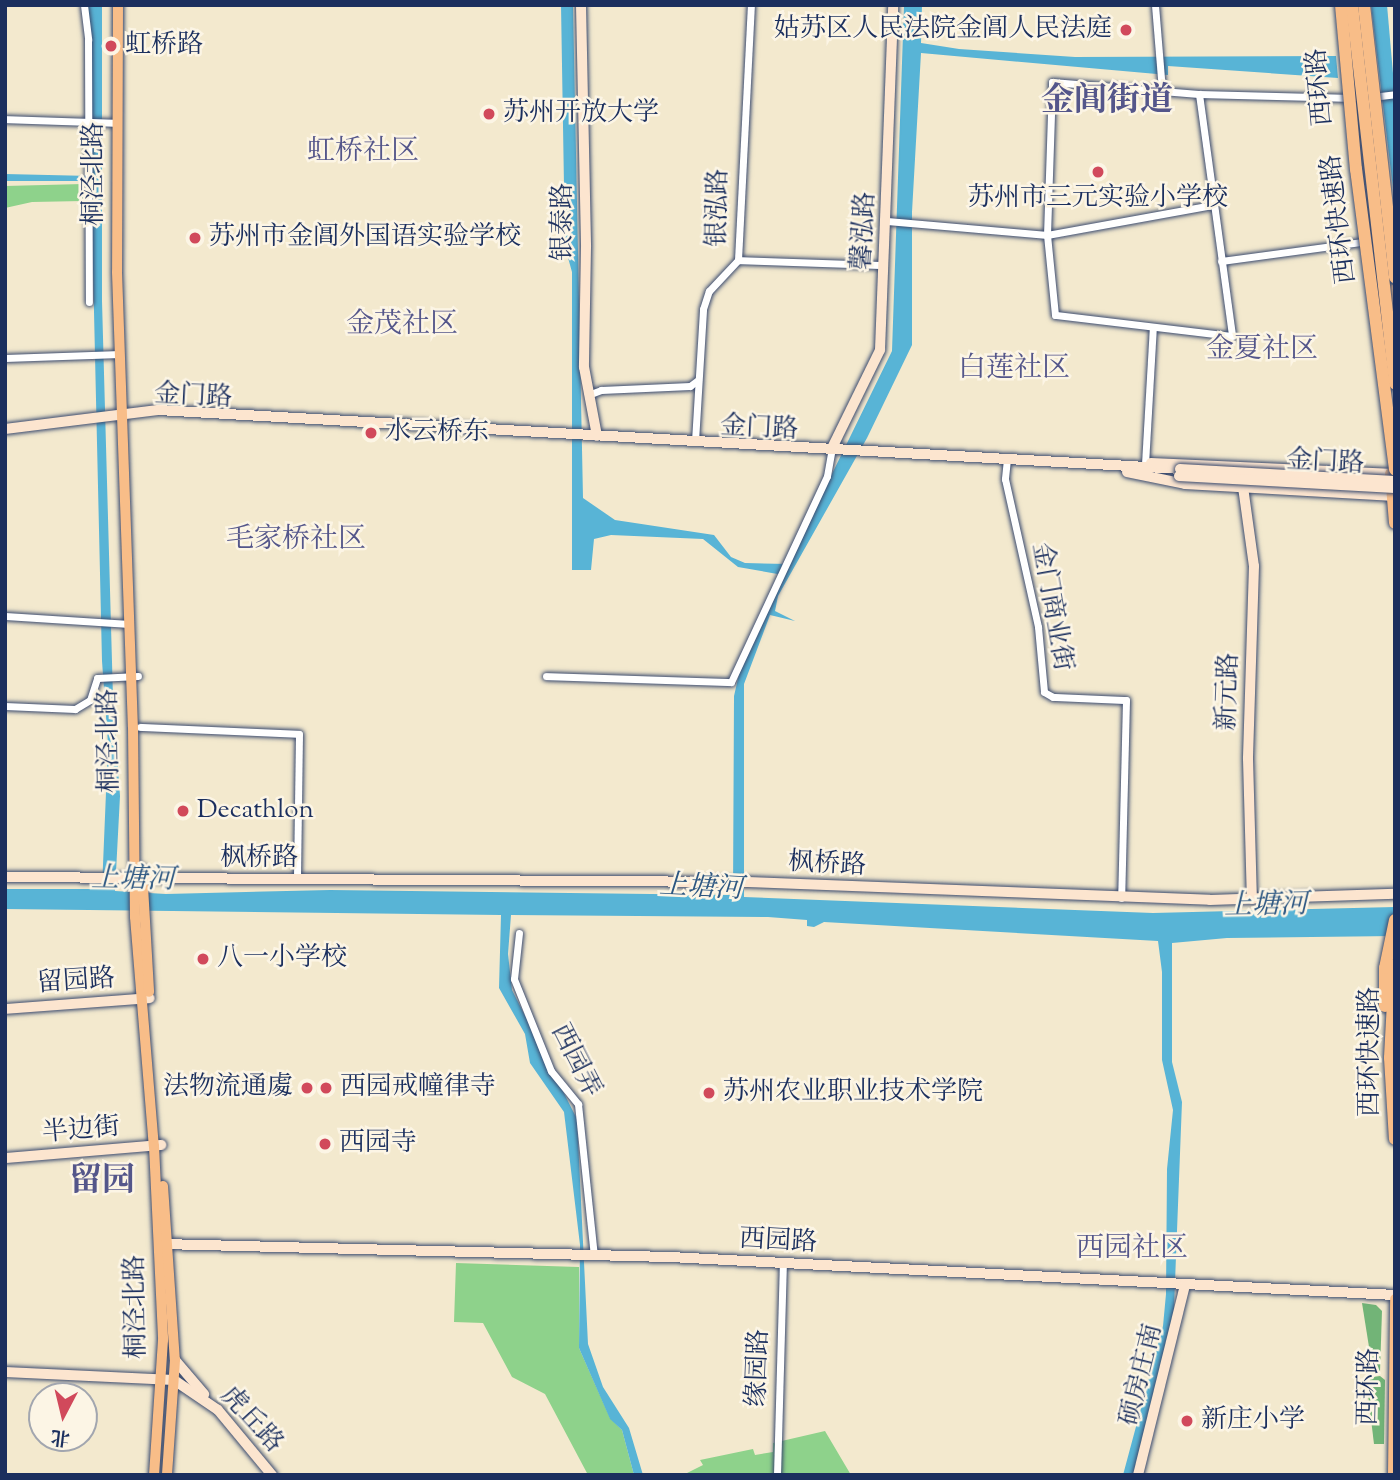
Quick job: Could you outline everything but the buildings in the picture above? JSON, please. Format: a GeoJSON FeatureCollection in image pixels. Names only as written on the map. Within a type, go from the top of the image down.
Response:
{"type":"FeatureCollection","features":[{"type":"Feature","properties":{"kind":"highway","name":"西环快速路"},"geometry":{"type":"LineString","coordinates":[[1339,5],[1356,169],[1394,474],[1395,523]]}},
{"type":"Feature","properties":{"kind":"highway","name":"西环快速路"},"geometry":{"type":"LineString","coordinates":[[1352,5],[1395,384]]}},
{"type":"Feature","properties":{"kind":"highway"},"geometry":{"type":"LineString","coordinates":[[1362,5],[1395,277]]}},
{"type":"Feature","properties":{"kind":"highway"},"geometry":{"type":"LineString","coordinates":[[1390,1058],[1384,991],[1395,920]]}},
{"type":"Feature","properties":{"kind":"highway","name":"西环快速路"},"geometry":{"type":"LineString","coordinates":[[1395,965],[1390,1058],[1395,1139]]}},
{"type":"Feature","properties":{"kind":"main road","name":"桐泾北路"},"geometry":{"type":"LineString","coordinates":[[118,5],[120,354],[134,676],[139,878]]}},
{"type":"Feature","properties":{"kind":"main road","name":"桐泾北路"},"geometry":{"type":"LineString","coordinates":[[125,5],[123,413],[130,624],[139,727],[139,917],[158,1145],[162,1244],[160,1380],[154,1475]]}},
{"type":"Feature","properties":{"kind":"main road","name":"银泰路"},"geometry":{"type":"LineString","coordinates":[[581,5],[588,395],[597,436]]}},
{"type":"Feature","properties":{"kind":"main road","name":"馨泓路"},"geometry":{"type":"LineString","coordinates":[[838,451],[880,350],[884,265],[890,221],[893,5]]}},
{"type":"Feature","properties":{"kind":"main road","name":"西环路"},"geometry":{"type":"LineString","coordinates":[[1339,5],[1354,190],[1394,474]]}},
{"type":"Feature","properties":{"kind":"main road","name":"西环路"},"geometry":{"type":"LineString","coordinates":[[1362,5],[1373,97],[1377,187],[1395,324]]}},
{"type":"Feature","properties":{"kind":"main road","name":"金门路"},"geometry":{"type":"LineString","coordinates":[[5,429],[123,413],[838,451]]}},
{"type":"Feature","properties":{"kind":"main road","name":"金门路"},"geometry":{"type":"LineString","coordinates":[[583,439],[597,436],[695,441],[1180,472],[1394,494]]}},
{"type":"Feature","properties":{"kind":"main road"},"geometry":{"type":"LineString","coordinates":[[1128,469],[1145,464],[1177,461],[1394,474]]}},
{"type":"Feature","properties":{"kind":"main road"},"geometry":{"type":"LineString","coordinates":[[1128,469],[1176,483],[1394,494]]}},
{"type":"Feature","properties":{"kind":"main road","name":"金门路"},"geometry":{"type":"LineString","coordinates":[[1180,472],[1394,474]]}},
{"type":"Feature","properties":{"kind":"main road","name":"新元路"},"geometry":{"type":"LineString","coordinates":[[1243,487],[1254,566],[1248,759],[1252,899]]}},
{"type":"Feature","properties":{"kind":"main road","name":"枫桥路"},"geometry":{"type":"LineString","coordinates":[[5,877],[748,882],[1121,898],[1252,899],[1395,894]]}},
{"type":"Feature","properties":{"kind":"main road","name":"留园路"},"geometry":{"type":"LineString","coordinates":[[5,1009],[146,998]]}},
{"type":"Feature","properties":{"kind":"main road","name":"半边街"},"geometry":{"type":"LineString","coordinates":[[5,1158],[158,1145]]}},
{"type":"Feature","properties":{"kind":"main road","name":"桐泾北路"},"geometry":{"type":"LineString","coordinates":[[162,1244],[175,1360],[167,1475]]}},
{"type":"Feature","properties":{"kind":"main road","name":"西园路"},"geometry":{"type":"LineString","coordinates":[[162,1244],[783,1263],[1395,1297]]}},
{"type":"Feature","properties":{"kind":"main road","name":"硕房庄南"},"geometry":{"type":"LineString","coordinates":[[1138,1475],[1185,1284]]}},
{"type":"Feature","properties":{"kind":"main road","name":"西环路"},"geometry":{"type":"LineString","coordinates":[[1393,1475],[1395,1297]]}},
{"type":"Feature","properties":{"kind":"main road"},"geometry":{"type":"LineString","coordinates":[[175,1360],[218,1410]]}},
{"type":"Feature","properties":{"kind":"main road"},"geometry":{"type":"LineString","coordinates":[[5,1372],[174,1380]]}},
{"type":"Feature","properties":{"kind":"main road","name":"虎丘路"},"geometry":{"type":"LineString","coordinates":[[174,1380],[218,1410],[272,1475]]}},
{"type":"Feature","properties":{"kind":"street"},"geometry":{"type":"LineString","coordinates":[[84,5],[89,123],[89,302]]}},
{"type":"Feature","properties":{"kind":"street","name":"银泓路"},"geometry":{"type":"LineString","coordinates":[[695,441],[702,309],[709,291],[738,260],[744,80],[751,5]]}},
{"type":"Feature","properties":{"kind":"street"},"geometry":{"type":"LineString","coordinates":[[1155,5],[1162,91]]}},
{"type":"Feature","properties":{"kind":"street"},"geometry":{"type":"LineString","coordinates":[[1199,94],[1212,205],[1233,336],[1055,315],[1047,235],[1052,82],[1199,94],[1345,99],[1395,94]]}},
{"type":"Feature","properties":{"kind":"street"},"geometry":{"type":"LineString","coordinates":[[5,119],[118,123]]}},
{"type":"Feature","properties":{"kind":"street"},"geometry":{"type":"LineString","coordinates":[[1354,190],[1393,188]]}},
{"type":"Feature","properties":{"kind":"street"},"geometry":{"type":"LineString","coordinates":[[890,221],[1047,235],[1212,205]]}},
{"type":"Feature","properties":{"kind":"street"},"geometry":{"type":"LineString","coordinates":[[1221,261],[1361,242]]}},
{"type":"Feature","properties":{"kind":"street"},"geometry":{"type":"LineString","coordinates":[[738,260],[884,265]]}},
{"type":"Feature","properties":{"kind":"street"},"geometry":{"type":"LineString","coordinates":[[1145,464],[1153,327]]}},
{"type":"Feature","properties":{"kind":"street"},"geometry":{"type":"LineString","coordinates":[[5,358],[120,354]]}},
{"type":"Feature","properties":{"kind":"street"},"geometry":{"type":"LineString","coordinates":[[1378,372],[1395,370]]}},
{"type":"Feature","properties":{"kind":"street"},"geometry":{"type":"LineString","coordinates":[[588,395],[601,390],[690,386],[698,380]]}},
{"type":"Feature","properties":{"kind":"street"},"geometry":{"type":"LineString","coordinates":[[547,676],[731,682],[776,579],[838,451]]}},
{"type":"Feature","properties":{"kind":"street","name":"金门商业街"},"geometry":{"type":"LineString","coordinates":[[1007,462],[1006,479],[1038,627],[1044,692],[1053,697],[1126,700],[1121,898]]}},
{"type":"Feature","properties":{"kind":"street"},"geometry":{"type":"LineString","coordinates":[[5,616],[130,624]]}},
{"type":"Feature","properties":{"kind":"street"},"geometry":{"type":"LineString","coordinates":[[5,706],[83,707],[100,677],[134,676]]}},
{"type":"Feature","properties":{"kind":"street"},"geometry":{"type":"LineString","coordinates":[[139,727],[299,734],[297,880]]}},
{"type":"Feature","properties":{"kind":"street","name":"西园弄"},"geometry":{"type":"LineString","coordinates":[[519,933],[514,979],[551,1071],[578,1104],[585,1255]]}},
{"type":"Feature","properties":{"kind":"street","name":"缘园路"},"geometry":{"type":"LineString","coordinates":[[777,1475],[783,1263]]}},
{"type":"Feature","properties":{"kind":"green space"},"geometry":{"type":"Polygon","coordinates":[[[83,184],[83,201],[32,202],[5,208],[5,186],[83,184]]]}},
{"type":"Feature","properties":{"kind":"green space"},"geometry":{"type":"Polygon","coordinates":[[[456,1263],[579,1267],[579,1348],[610,1418],[622,1430],[634,1475],[588,1475],[545,1394],[512,1377],[483,1323],[454,1322],[456,1263]]]}},
{"type":"Feature","properties":{"kind":"green space"},"geometry":{"type":"Polygon","coordinates":[[[1362,1303],[1376,1305],[1382,1311],[1380,1371],[1373,1372],[1362,1303]]]}},
{"type":"Feature","properties":{"kind":"green space"},"geometry":{"type":"Polygon","coordinates":[[[1380,1376],[1385,1380],[1384,1444],[1374,1444],[1366,1378],[1380,1376]]]}},
{"type":"Feature","properties":{"kind":"green space"},"geometry":{"type":"Polygon","coordinates":[[[825,1431],[851,1475],[683,1475],[703,1465],[700,1460],[753,1449],[755,1455],[773,1452],[773,1443],[825,1431]]]}},
{"type":"Feature","properties":{"kind":"water"},"geometry":{"type":"Polygon","coordinates":[[[87,5],[102,5],[102,301],[113,698],[120,796],[115,891],[166,894],[330,890],[733,895],[734,696],[740,670],[783,575],[738,567],[703,539],[611,535],[594,539],[591,570],[572,570],[572,272],[565,247],[561,5],[573,5],[583,498],[615,520],[714,535],[731,557],[745,563],[788,564],[892,351],[904,5],[922,5],[921,43],[959,49],[1075,57],[1336,56],[1338,78],[1168,66],[1168,75],[921,53],[912,212],[912,345],[867,438],[778,596],[775,611],[795,621],[770,615],[744,684],[744,897],[1153,913],[1395,907],[1395,936],[1227,938],[1172,943],[1172,1062],[1182,1102],[1173,1334],[1135,1475],[1123,1475],[1163,1326],[1166,1294],[1167,1169],[1173,1110],[1162,1060],[1162,972],[1158,941],[824,922],[814,927],[807,926],[807,920],[768,917],[511,915],[508,954],[512,990],[577,1119],[588,1344],[603,1387],[629,1428],[643,1475],[634,1475],[622,1430],[610,1419],[579,1348],[580,1245],[564,1112],[530,1063],[525,1034],[499,988],[501,915],[5,909],[5,889],[102,889],[108,744],[102,661],[91,181],[5,181],[5,174],[91,176],[87,5]]]}},
{"type":"Feature","properties":{"kind":"water"},"geometry":{"type":"Polygon","coordinates":[[[1371,5],[1387,5],[1395,96],[1395,205],[1371,5]]]}},
{"type":"Feature","properties":{"kind":"place","name":"姑苏区人民法院金阊人民法庭"},"geometry":{"type":"Point","coordinates":[1126,30]}},
{"type":"Feature","properties":{"kind":"place","name":"虹桥路"},"geometry":{"type":"Point","coordinates":[111,46]}},
{"type":"Feature","properties":{"kind":"place","name":"苏州开放大学"},"geometry":{"type":"Point","coordinates":[489,114]}},
{"type":"Feature","properties":{"kind":"place","name":"苏州市三元实验小学校"},"geometry":{"type":"Point","coordinates":[1098,172]}},
{"type":"Feature","properties":{"kind":"place","name":"苏州市金阊外国语实验学校"},"geometry":{"type":"Point","coordinates":[195,238]}},
{"type":"Feature","properties":{"kind":"place","name":"水云桥东"},"geometry":{"type":"Point","coordinates":[371,433]}},
{"type":"Feature","properties":{"kind":"place","name":"Decathlon"},"geometry":{"type":"Point","coordinates":[183,811]}},
{"type":"Feature","properties":{"kind":"place","name":"八一小学校"},"geometry":{"type":"Point","coordinates":[203,959]}},
{"type":"Feature","properties":{"kind":"place","name":"法物流通䖏"},"geometry":{"type":"Point","coordinates":[307,1088]}},
{"type":"Feature","properties":{"kind":"place","name":"西园戒幢律寺"},"geometry":{"type":"Point","coordinates":[326,1088]}},
{"type":"Feature","properties":{"kind":"place","name":"苏州农业职业技术学院"},"geometry":{"type":"Point","coordinates":[709,1093]}},
{"type":"Feature","properties":{"kind":"place","name":"西园寺"},"geometry":{"type":"Point","coordinates":[325,1144]}},
{"type":"Feature","properties":{"kind":"place","name":"新庄小学"},"geometry":{"type":"Point","coordinates":[1187,1421]}},
{"type":"Feature","properties":{"kind":"district","name":"金阊街道"},"geometry":{"type":"Point","coordinates":[1107,103]}},
{"type":"Feature","properties":{"kind":"district","name":"虹桥社区"},"geometry":{"type":"Point","coordinates":[363,152]}},
{"type":"Feature","properties":{"kind":"district","name":"金茂社区"},"geometry":{"type":"Point","coordinates":[402,325]}},
{"type":"Feature","properties":{"kind":"district","name":"金夏社区"},"geometry":{"type":"Point","coordinates":[1262,350]}},
{"type":"Feature","properties":{"kind":"district","name":"白莲社区"},"geometry":{"type":"Point","coordinates":[1014,369]}},
{"type":"Feature","properties":{"kind":"district","name":"毛家桥社区"},"geometry":{"type":"Point","coordinates":[296,540]}},
{"type":"Feature","properties":{"kind":"district","name":"留园"},"geometry":{"type":"Point","coordinates":[102,1183]}},
{"type":"Feature","properties":{"kind":"district","name":"西园社区"},"geometry":{"type":"Point","coordinates":[1132,1249]}},
{"type":"Feature","properties":{"kind":"water label","name":"上塘河"},"geometry":{"type":"Point","coordinates":[133,880]}},
{"type":"Feature","properties":{"kind":"water label","name":"上塘河"},"geometry":{"type":"Point","coordinates":[701,888]}},
{"type":"Feature","properties":{"kind":"water label","name":"上塘河"},"geometry":{"type":"Point","coordinates":[1266,906]}}]}
